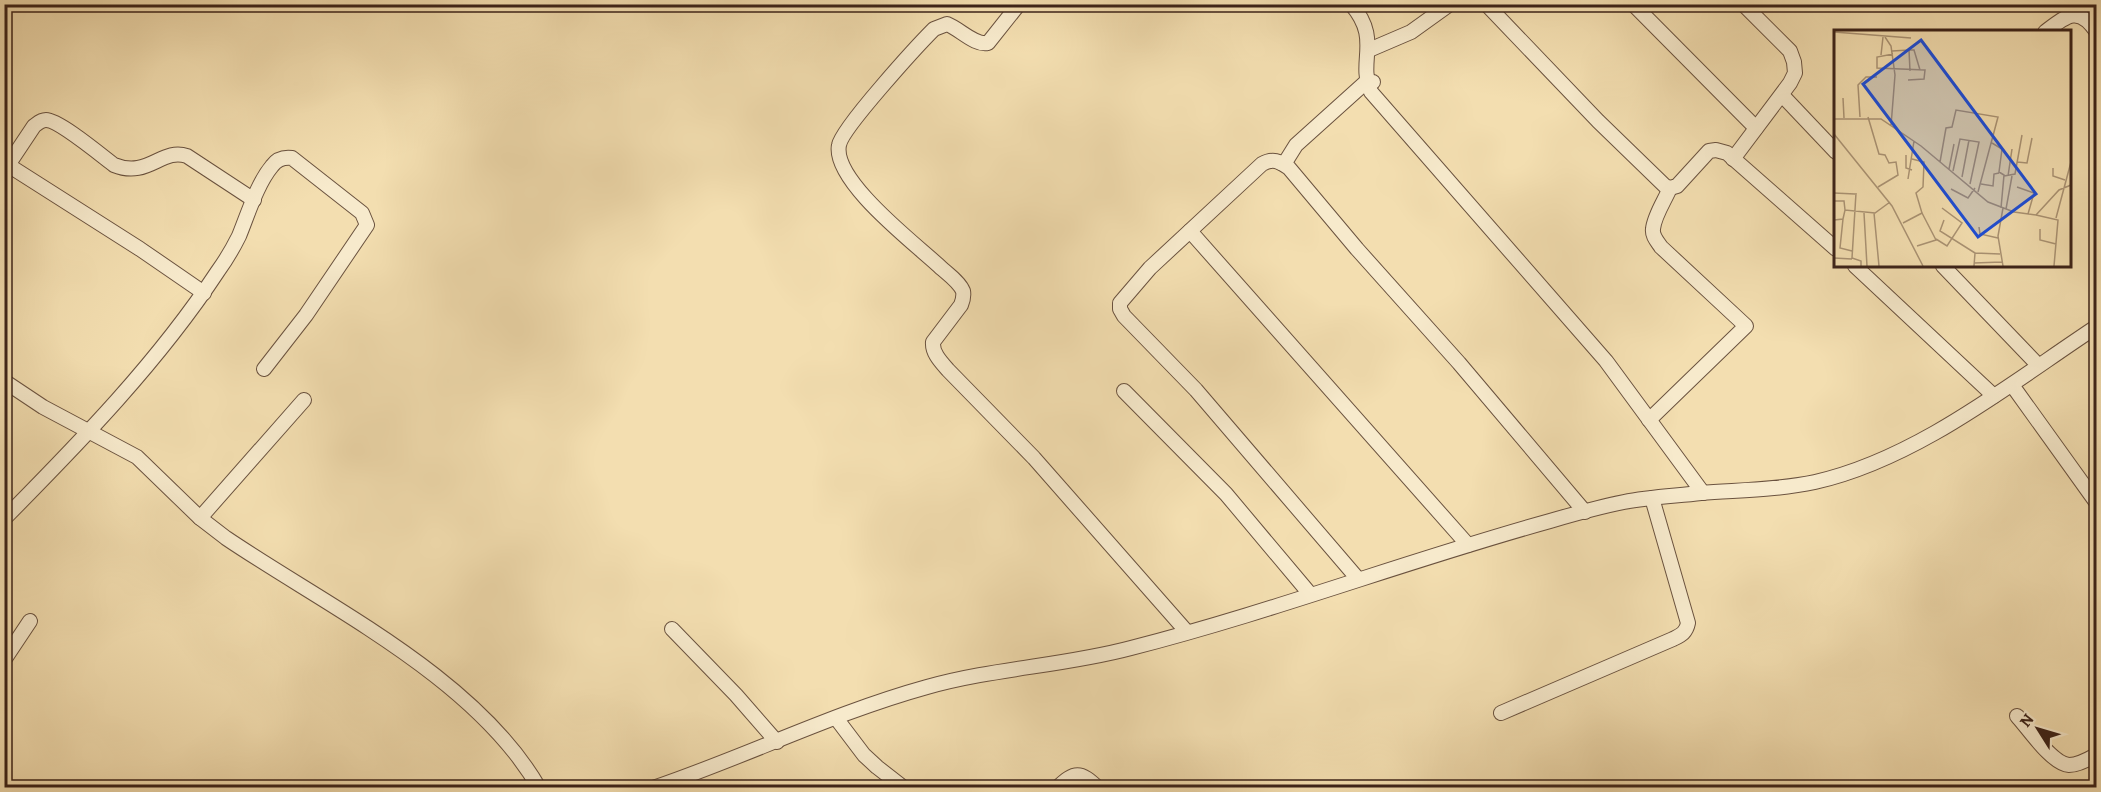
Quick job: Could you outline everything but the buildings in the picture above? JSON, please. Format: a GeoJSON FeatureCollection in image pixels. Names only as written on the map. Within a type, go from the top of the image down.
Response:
{"type":"FeatureCollection","features":[{"type":"Feature","properties":{"kind":"street"},"geometry":{"type":"LineString","coordinates":[[1019,4],[988,43],[976,42],[958,29],[946,24],[934,29],[851,124],[839,144],[839,153],[844,168],[859,192],[946,272],[963,292],[964,298],[961,304],[933,342],[937,357],[1034,458],[1187,632]]}},
{"type":"Feature","properties":{"kind":"street"},"geometry":{"type":"LineString","coordinates":[[1351,4],[1362,19],[1367,33],[1371,92],[1606,361],[1703,493]]}},
{"type":"Feature","properties":{"kind":"street"},"geometry":{"type":"LineString","coordinates":[[1369,50],[1411,32],[1450,4]]}},
{"type":"Feature","properties":{"kind":"street"},"geometry":{"type":"LineString","coordinates":[[1486,4],[1598,121],[1656,178],[1670,188]]}},
{"type":"Feature","properties":{"kind":"street"},"geometry":{"type":"LineString","coordinates":[[1633,4],[1756,128]]}},
{"type":"Feature","properties":{"kind":"street"},"geometry":{"type":"LineString","coordinates":[[1732,159],[1782,95],[1795,73],[1790,51],[1743,4]]}},
{"type":"Feature","properties":{"kind":"street"},"geometry":{"type":"LineString","coordinates":[[2048,30],[2077,10],[2097,31]]}},
{"type":"Feature","properties":{"kind":"street"},"geometry":{"type":"LineString","coordinates":[[1281,163],[1286,161],[1296,145],[1371,82]]}},
{"type":"Feature","properties":{"kind":"street"},"geometry":{"type":"LineString","coordinates":[[1782,95],[1834,150]]}},
{"type":"Feature","properties":{"kind":"street"},"geometry":{"type":"LineString","coordinates":[[204,293],[140,249],[6,168],[34,126],[39,121],[47,120],[60,126],[121,168],[136,170],[172,154],[180,153],[254,200]]}},
{"type":"Feature","properties":{"kind":"street"},"geometry":{"type":"LineString","coordinates":[[1649,420],[1746,326],[1661,247],[1654,236],[1655,221],[1670,188],[1677,186],[1709,151],[1727,153],[1834,247]]}},
{"type":"Feature","properties":{"kind":"street"},"geometry":{"type":"LineString","coordinates":[[4,519],[90,432],[204,293],[230,253],[271,167],[285,158],[292,158],[362,213],[367,225],[306,315],[264,369]]}},
{"type":"Feature","properties":{"kind":"street"},"geometry":{"type":"LineString","coordinates":[[1358,579],[1196,390],[1124,316],[1120,309],[1120,303],[1124,297],[1150,268],[1268,161],[1281,163],[1289,168],[1585,512]]}},
{"type":"Feature","properties":{"kind":"street"},"geometry":{"type":"LineString","coordinates":[[1190,231],[1468,545]]}},
{"type":"Feature","properties":{"kind":"street"},"geometry":{"type":"LineString","coordinates":[[1856,267],[1994,396]]}},
{"type":"Feature","properties":{"kind":"street"},"geometry":{"type":"LineString","coordinates":[[1944,267],[2038,365]]}},
{"type":"Feature","properties":{"kind":"street"},"geometry":{"type":"LineString","coordinates":[[653,788],[708,769],[836,718],[927,687],[983,673],[1128,649],[1468,545],[1625,501],[1703,493],[1768,490],[1817,481],[1854,470],[1922,440],[2012,385],[2038,365],[2097,327]]}},
{"type":"Feature","properties":{"kind":"street"},"geometry":{"type":"LineString","coordinates":[[4,381],[43,407],[137,457],[200,518],[262,562],[414,660],[459,696],[522,760],[539,788]]}},
{"type":"Feature","properties":{"kind":"street"},"geometry":{"type":"LineString","coordinates":[[2012,385],[2097,502]]}},
{"type":"Feature","properties":{"kind":"street"},"geometry":{"type":"LineString","coordinates":[[1124,391],[1226,494],[1310,594]]}},
{"type":"Feature","properties":{"kind":"street"},"geometry":{"type":"LineString","coordinates":[[200,518],[304,400]]}},
{"type":"Feature","properties":{"kind":"street"},"geometry":{"type":"LineString","coordinates":[[1501,714],[1673,639],[1687,629],[1688,623],[1652,498]]}},
{"type":"Feature","properties":{"kind":"street"},"geometry":{"type":"LineString","coordinates":[[4,660],[30,621]]}},
{"type":"Feature","properties":{"kind":"street"},"geometry":{"type":"LineString","coordinates":[[672,628],[777,742]]}},
{"type":"Feature","properties":{"kind":"street"},"geometry":{"type":"LineString","coordinates":[[2017,716],[2056,760],[2068,765],[2097,755]]}},
{"type":"Feature","properties":{"kind":"street"},"geometry":{"type":"LineString","coordinates":[[836,718],[864,755],[904,788]]}},
{"type":"Feature","properties":{"kind":"street"},"geometry":{"type":"LineString","coordinates":[[1057,788],[1068,777],[1079,774],[1098,788]]}}]}
